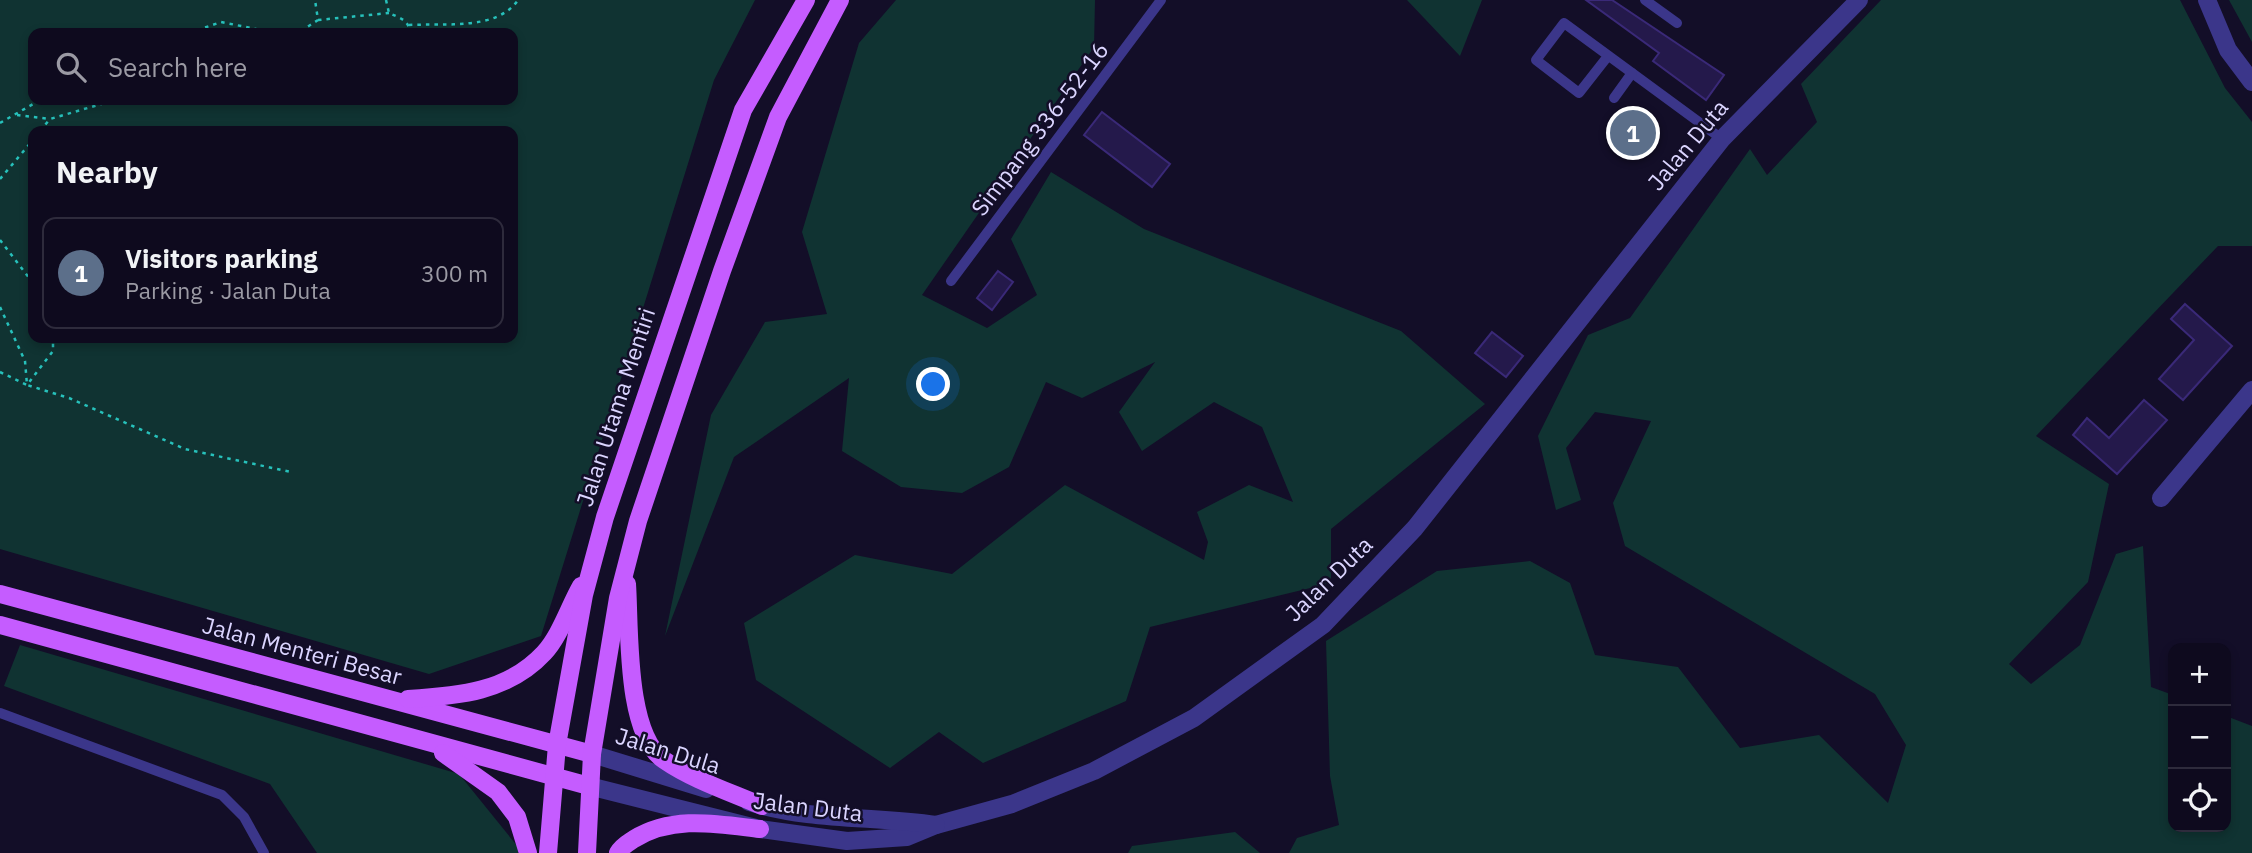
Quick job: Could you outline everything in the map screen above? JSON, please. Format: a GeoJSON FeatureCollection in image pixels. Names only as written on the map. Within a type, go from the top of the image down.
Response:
{"type":"FeatureCollection","features":[{"type":"Feature","properties":{"kind":"main road","name":"Jalan Utama Mentiri"},"geometry":{"type":"LineString","coordinates":[[548,853],[552,776],[593,563],[679,293],[743,110],[806,0]]}},
{"type":"Feature","properties":{"kind":"main road"},"geometry":{"type":"LineString","coordinates":[[587,853],[592,754],[618,598],[626,566],[722,271],[778,117],[840,0]]}},
{"type":"Feature","properties":{"kind":"main road"},"geometry":{"type":"LineString","coordinates":[[391,700],[454,697],[486,690],[521,673],[545,652],[593,563]]}},
{"type":"Feature","properties":{"kind":"main road"},"geometry":{"type":"LineString","coordinates":[[626,566],[634,694],[642,729],[661,758],[762,806]]}},
{"type":"Feature","properties":{"kind":"main road","name":"Jalan Menteri Besar"},"geometry":{"type":"LineString","coordinates":[[0,594],[592,754]]}},
{"type":"Feature","properties":{"kind":"main road"},"geometry":{"type":"LineString","coordinates":[[0,625],[589,786]]}},
{"type":"Feature","properties":{"kind":"main road"},"geometry":{"type":"LineString","coordinates":[[428,743],[498,792],[517,817],[528,853]]}},
{"type":"Feature","properties":{"kind":"main road"},"geometry":{"type":"LineString","coordinates":[[618,853],[621,847],[649,830],[688,821],[760,829]]}},
{"type":"Feature","properties":{"kind":"street","name":"Jalan Duta"},"geometry":{"type":"LineString","coordinates":[[589,786],[760,829],[847,841],[907,837],[936,825],[1012,804],[1094,771],[1194,718],[1323,625],[1415,528],[1722,139],[1859,0]]}},
{"type":"Feature","properties":{"kind":"street"},"geometry":{"type":"LineString","coordinates":[[2207,0],[2228,50],[2252,82]]}},
{"type":"Feature","properties":{"kind":"street"},"geometry":{"type":"LineString","coordinates":[[2161,498],[2252,390]]}},
{"type":"Feature","properties":{"kind":"street","name":"Jalan Dula"},"geometry":{"type":"LineString","coordinates":[[592,754],[762,806],[846,820],[904,821],[936,825]]}},
{"type":"Feature","properties":{"kind":"lane","name":"Simpang 336-52-16"},"geometry":{"type":"LineString","coordinates":[[951,281],[1161,0]]}},
{"type":"Feature","properties":{"kind":"lane"},"geometry":{"type":"LineString","coordinates":[[1645,0],[1677,23]]}},
{"type":"Feature","properties":{"kind":"lane"},"geometry":{"type":"LineString","coordinates":[[1608,56],[1579,93],[1536,60],[1564,23],[1722,139]]}},
{"type":"Feature","properties":{"kind":"lane"},"geometry":{"type":"LineString","coordinates":[[1614,98],[1632,73]]}},
{"type":"Feature","properties":{"kind":"lane"},"geometry":{"type":"LineString","coordinates":[[0,713],[222,795],[244,817],[264,853]]}},
{"type":"Feature","properties":{"kind":"path"},"geometry":{"type":"LineString","coordinates":[[315,0],[318,20]]}},
{"type":"Feature","properties":{"kind":"path"},"geometry":{"type":"LineString","coordinates":[[386,0],[389,13]]}},
{"type":"Feature","properties":{"kind":"path"},"geometry":{"type":"LineString","coordinates":[[306,28],[318,20],[389,13],[409,25],[494,20],[511,11],[518,0]]}},
{"type":"Feature","properties":{"kind":"path"},"geometry":{"type":"LineString","coordinates":[[204,28],[221,22],[251,28]]}},
{"type":"Feature","properties":{"kind":"path"},"geometry":{"type":"LineString","coordinates":[[0,123],[32,105]]}},
{"type":"Feature","properties":{"kind":"path"},"geometry":{"type":"LineString","coordinates":[[17,115],[50,120],[99,105]]}},
{"type":"Feature","properties":{"kind":"path"},"geometry":{"type":"LineString","coordinates":[[45,126],[50,120]]}},
{"type":"Feature","properties":{"kind":"path"},"geometry":{"type":"LineString","coordinates":[[0,179],[28,146]]}},
{"type":"Feature","properties":{"kind":"path"},"geometry":{"type":"LineString","coordinates":[[0,240],[28,276]]}},
{"type":"Feature","properties":{"kind":"path"},"geometry":{"type":"LineString","coordinates":[[0,307],[25,361],[27,386]]}},
{"type":"Feature","properties":{"kind":"path"},"geometry":{"type":"LineString","coordinates":[[27,386],[53,351],[53,343]]}},
{"type":"Feature","properties":{"kind":"path"},"geometry":{"type":"LineString","coordinates":[[0,372],[27,386],[69,398],[185,449],[291,472]]}},
{"type":"Feature","properties":{"kind":"green space"},"geometry":{"type":"Polygon","coordinates":[[[0,0],[755,0],[714,80],[541,636],[429,674],[0,549],[0,0]]]}},
{"type":"Feature","properties":{"kind":"green space"},"geometry":{"type":"Polygon","coordinates":[[[896,0],[1095,0],[1094,47],[922,295],[987,328],[1037,295],[1011,239],[1051,172],[1144,229],[1401,331],[1485,404],[1331,529],[1331,583],[1150,627],[1126,701],[983,763],[939,732],[890,768],[756,680],[744,623],[855,555],[952,574],[1065,485],[1204,560],[1208,542],[1197,512],[1249,485],[1293,502],[1262,427],[1214,402],[1142,451],[1119,412],[1155,362],[1082,398],[1046,382],[1009,467],[962,493],[901,487],[842,451],[849,378],[734,457],[665,636],[711,415],[765,322],[827,314],[802,232],[859,43],[896,0]]]}},
{"type":"Feature","properties":{"kind":"green space"},"geometry":{"type":"Polygon","coordinates":[[[1407,0],[1482,0],[1460,56],[1407,0]]]}},
{"type":"Feature","properties":{"kind":"green space"},"geometry":{"type":"Polygon","coordinates":[[[1881,0],[2180,0],[2225,88],[2252,122],[2252,246],[2218,246],[2036,436],[2109,484],[2088,582],[2009,664],[2031,684],[2080,645],[2116,554],[2143,546],[2151,687],[2168,693],[2168,832],[2231,832],[2231,718],[2252,726],[2252,853],[1289,853],[1297,838],[1339,825],[1330,776],[1326,641],[1437,571],[1530,561],[1570,583],[1595,655],[1678,667],[1740,748],[1819,735],[1888,803],[1906,745],[1875,694],[1625,546],[1613,503],[1651,421],[1595,412],[1566,448],[1581,500],[1556,510],[1538,436],[1588,335],[1630,318],[1750,149],[1767,175],[1817,122],[1801,84],[1881,0]]]}},
{"type":"Feature","properties":{"kind":"green space"},"geometry":{"type":"Polygon","coordinates":[[[2229,0],[2252,0],[2252,42],[2229,0]]]}},
{"type":"Feature","properties":{"kind":"green space"},"geometry":{"type":"Polygon","coordinates":[[[20,645],[459,774],[518,847],[518,853],[317,853],[270,784],[4,686],[20,645]]]}},
{"type":"Feature","properties":{"kind":"green space"},"geometry":{"type":"Polygon","coordinates":[[[1235,832],[1260,853],[1128,853],[1132,846],[1235,832]]]}},
{"type":"Feature","properties":{"kind":"building"},"geometry":{"type":"Polygon","coordinates":[[[1586,0],[1612,0],[1724,75],[1706,100],[1653,61],[1659,53],[1586,0]]]}},
{"type":"Feature","properties":{"kind":"building"},"geometry":{"type":"Polygon","coordinates":[[[1102,112],[1170,164],[1152,187],[1084,135],[1102,112]]]}},
{"type":"Feature","properties":{"kind":"building"},"geometry":{"type":"Polygon","coordinates":[[[998,271],[1013,282],[992,310],[977,298],[998,271]]]}},
{"type":"Feature","properties":{"kind":"building"},"geometry":{"type":"Polygon","coordinates":[[[2185,304],[2232,346],[2183,400],[2159,379],[2194,340],[2171,319],[2185,304]]]}},
{"type":"Feature","properties":{"kind":"building"},"geometry":{"type":"Polygon","coordinates":[[[1492,332],[1523,356],[1506,377],[1475,353],[1492,332]]]}},
{"type":"Feature","properties":{"kind":"building"},"geometry":{"type":"Polygon","coordinates":[[[2144,400],[2167,420],[2117,474],[2073,435],[2087,418],[2109,438],[2144,400]]]}},
{"type":"Feature","properties":{"kind":"place","name":"Visitors parking"},"geometry":{"type":"Point","coordinates":[1633,133]}}]}
